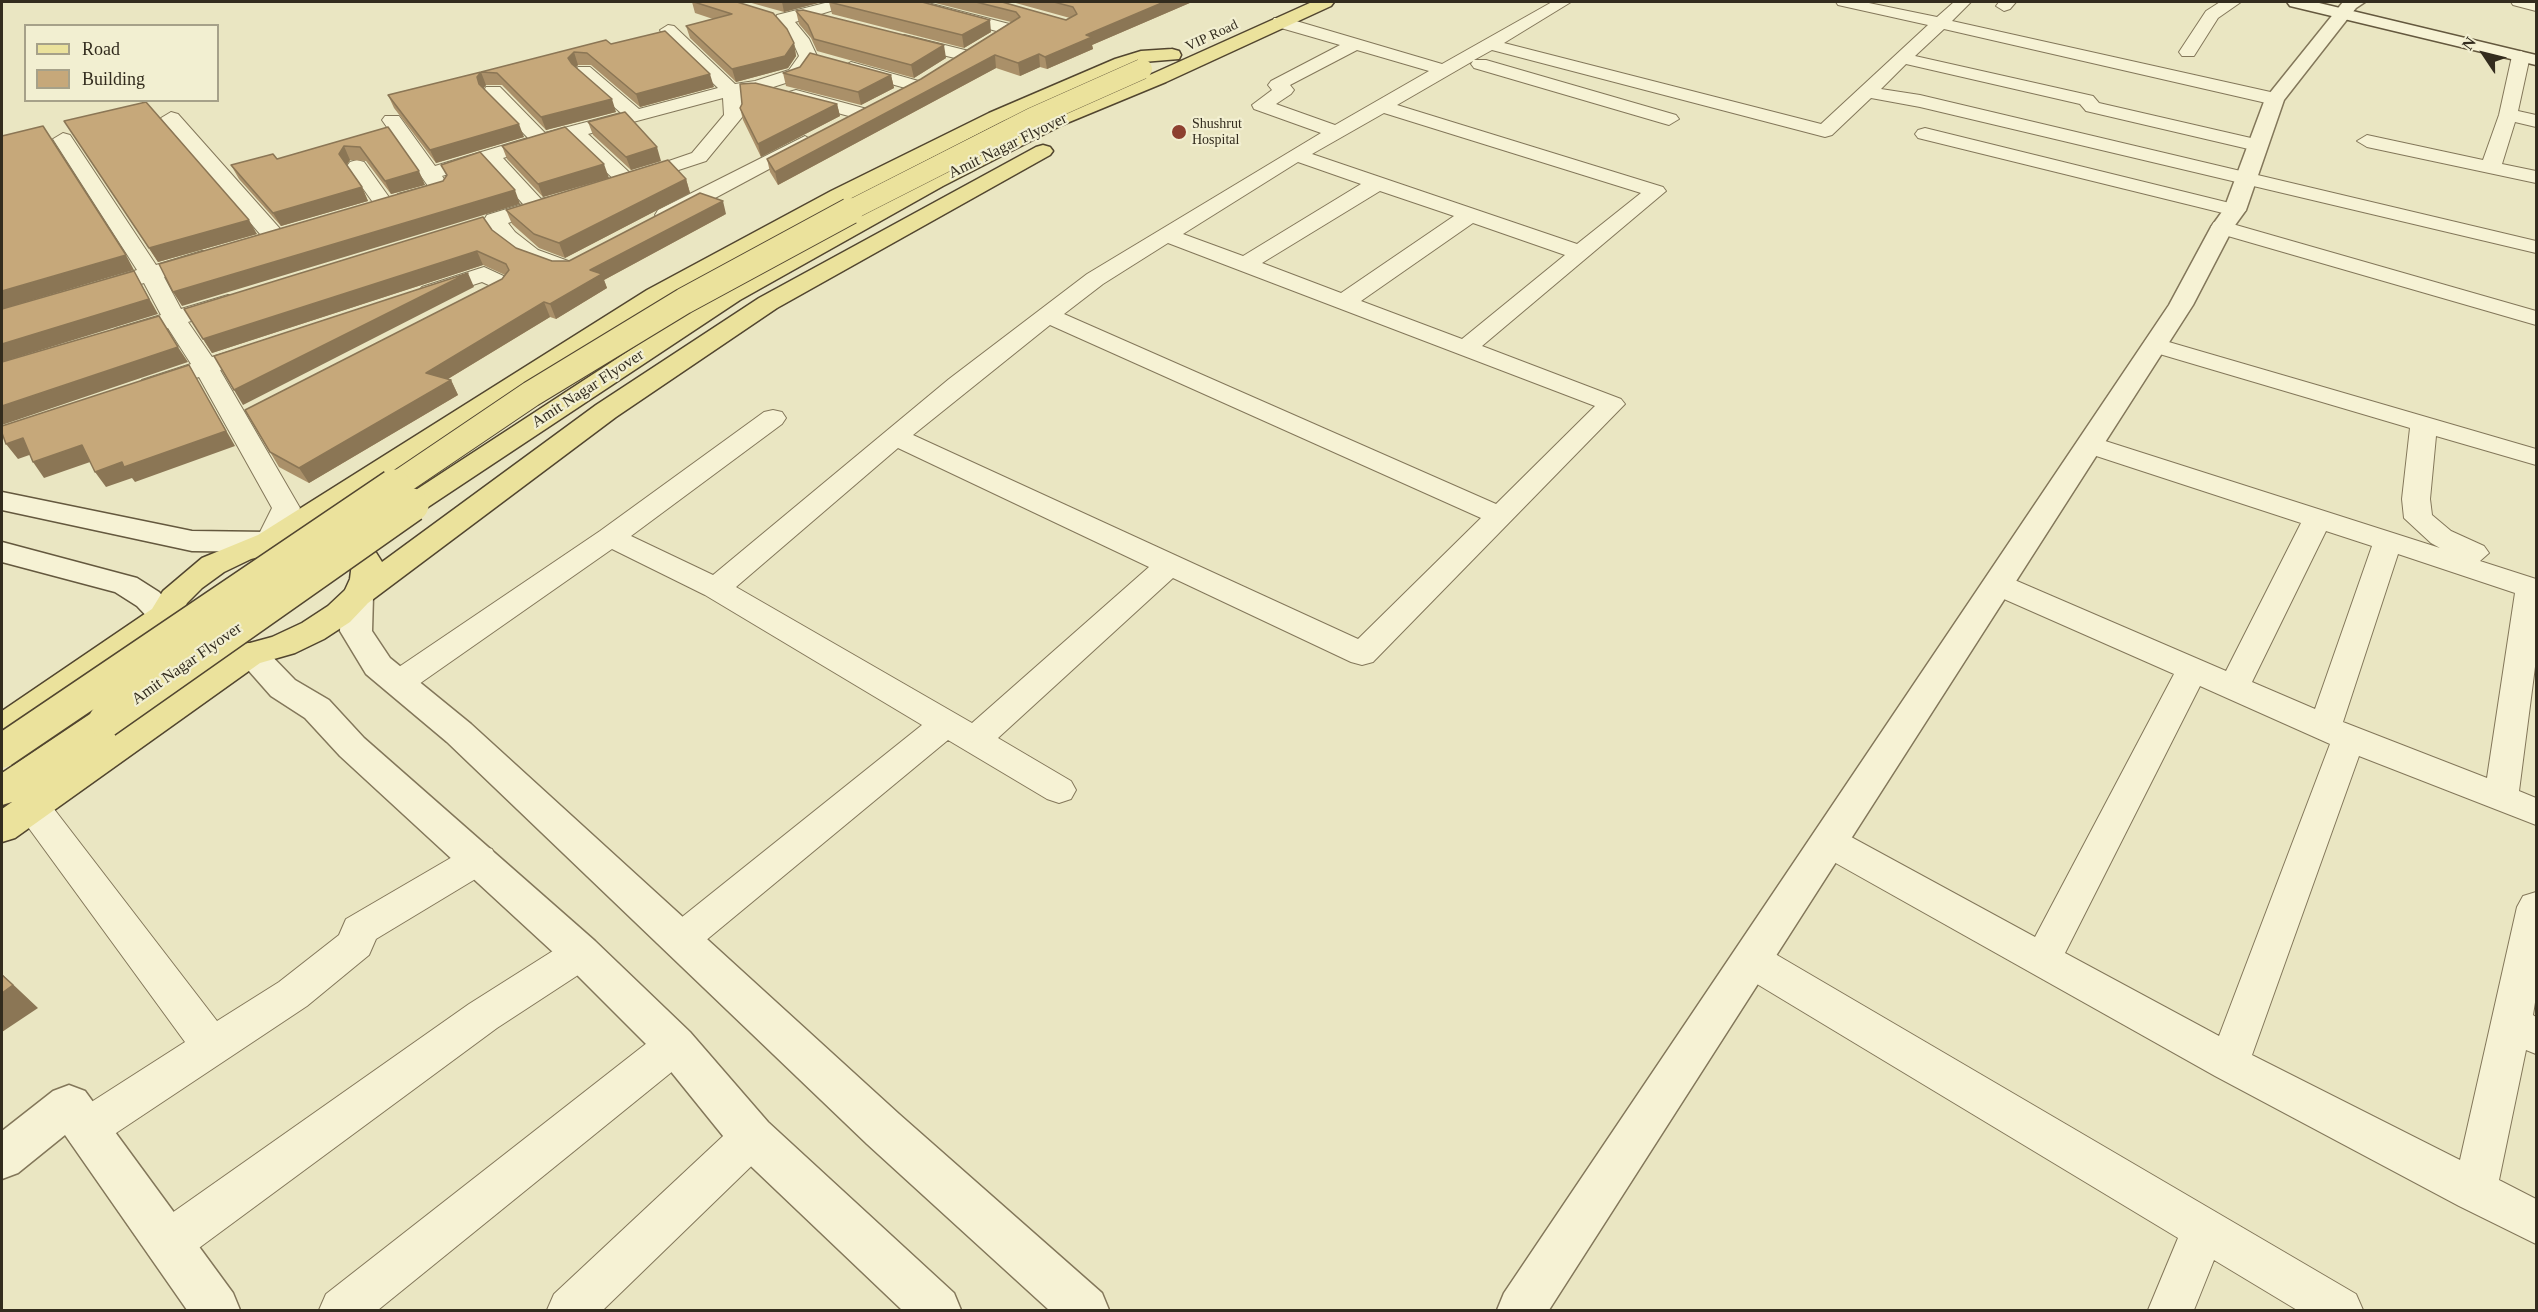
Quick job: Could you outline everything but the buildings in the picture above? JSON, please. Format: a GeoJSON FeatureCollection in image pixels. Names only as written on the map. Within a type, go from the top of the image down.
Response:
{"type":"FeatureCollection","features":[{"type":"Feature","properties":{"kind":"main road","name":"VIP Road"},"geometry":{"type":"LineString","coordinates":[[1172,56],[1285,2]]}},
{"type":"Feature","properties":{"kind":"main road"},"geometry":{"type":"LineString","coordinates":[[1280,22],[1325,2]]}},
{"type":"Feature","properties":{"kind":"main road","name":"Amit Nagar Flyover"},"geometry":{"type":"LineString","coordinates":[[2,751],[531,394],[684,301],[921,172],[1032,118],[1151,73],[1213,53],[1280,22]]}},
{"type":"Feature","properties":{"kind":"main road"},"geometry":{"type":"LineString","coordinates":[[165,616],[165,632],[174,646],[193,654],[219,657],[250,654],[283,645],[313,632],[339,614],[357,596],[606,411],[768,303],[1198,68],[1213,53]]}},
{"type":"Feature","properties":{"kind":"main road","name":"Amit Nagar Flyover"},"geometry":{"type":"LineString","coordinates":[[17,798],[412,505],[731,295],[934,181],[1151,73],[1172,56]]}},
{"type":"Feature","properties":{"kind":"main road"},"geometry":{"type":"LineString","coordinates":[[2,728],[165,616],[179,592],[213,565],[269,542],[656,295],[839,196],[996,117],[1122,63],[1141,57],[1172,56]]}},
{"type":"Feature","properties":{"kind":"main road"},"geometry":{"type":"LineString","coordinates":[[269,542],[297,537],[323,537],[344,541],[359,550],[367,563],[366,579],[357,596]]}},
{"type":"Feature","properties":{"kind":"main road"},"geometry":{"type":"LineString","coordinates":[[2,828],[17,798],[250,654]]}},
{"type":"Feature","properties":{"kind":"street"},"geometry":{"type":"LineString","coordinates":[[762,12],[783,19],[806,15],[844,2]]}},
{"type":"Feature","properties":{"kind":"street"},"geometry":{"type":"LineString","coordinates":[[839,124],[916,86],[1011,30],[907,2]]}},
{"type":"Feature","properties":{"kind":"street"},"geometry":{"type":"LineString","coordinates":[[716,588],[958,384],[1095,279],[1296,155],[1563,2]]}},
{"type":"Feature","properties":{"kind":"street"},"geometry":{"type":"LineString","coordinates":[[1844,2],[2275,99]]}},
{"type":"Feature","properties":{"kind":"street"},"geometry":{"type":"LineString","coordinates":[[1488,44],[1825,131],[1963,2]]}},
{"type":"Feature","properties":{"kind":"street"},"geometry":{"type":"LineString","coordinates":[[2188,52],[2212,15],[2221,7],[2233,2]]}},
{"type":"Feature","properties":{"kind":"street"},"geometry":{"type":"LineString","coordinates":[[2295,2],[2347,5],[2531,55],[2491,166]]}},
{"type":"Feature","properties":{"kind":"street"},"geometry":{"type":"LineString","coordinates":[[2519,2],[2536,6]]}},
{"type":"Feature","properties":{"kind":"street"},"geometry":{"type":"LineString","coordinates":[[1521,1311],[2181,305],[2228,219],[2246,178],[2275,99],[2347,5]]}},
{"type":"Feature","properties":{"kind":"street"},"geometry":{"type":"LineString","coordinates":[[806,15],[841,24]]}},
{"type":"Feature","properties":{"kind":"street"},"geometry":{"type":"LineString","coordinates":[[783,19],[800,39],[808,56],[916,86]]}},
{"type":"Feature","properties":{"kind":"street"},"geometry":{"type":"LineString","coordinates":[[1280,22],[1355,44],[1454,64],[1670,119]]}},
{"type":"Feature","properties":{"kind":"street"},"geometry":{"type":"LineString","coordinates":[[605,188],[699,157],[734,116],[731,90],[668,30]]}},
{"type":"Feature","properties":{"kind":"street"},"geometry":{"type":"LineString","coordinates":[[887,36],[967,56]]}},
{"type":"Feature","properties":{"kind":"street"},"geometry":{"type":"LineString","coordinates":[[1337,132],[1261,105],[1285,90],[1277,86],[1355,44]]}},
{"type":"Feature","properties":{"kind":"street"},"geometry":{"type":"LineString","coordinates":[[430,174],[489,154],[541,140],[731,90],[758,86],[795,74],[808,56]]}},
{"type":"Feature","properties":{"kind":"street"},"geometry":{"type":"LineString","coordinates":[[1902,58],[2086,100],[2093,107],[2257,146]]}},
{"type":"Feature","properties":{"kind":"street"},"geometry":{"type":"LineString","coordinates":[[584,71],[636,116]]}},
{"type":"Feature","properties":{"kind":"street"},"geometry":{"type":"LineString","coordinates":[[758,86],[860,113]]}},
{"type":"Feature","properties":{"kind":"street"},"geometry":{"type":"LineString","coordinates":[[493,91],[541,140]]}},
{"type":"Feature","properties":{"kind":"street"},"geometry":{"type":"LineString","coordinates":[[1867,92],[1920,101],[2536,247]]}},
{"type":"Feature","properties":{"kind":"street"},"geometry":{"type":"LineString","coordinates":[[1383,106],[1656,191],[1465,348]]}},
{"type":"Feature","properties":{"kind":"street"},"geometry":{"type":"LineString","coordinates":[[2508,115],[2536,121]]}},
{"type":"Feature","properties":{"kind":"street"},"geometry":{"type":"LineString","coordinates":[[171,118],[274,236]]}},
{"type":"Feature","properties":{"kind":"street"},"geometry":{"type":"LineString","coordinates":[[362,210],[441,189],[392,120]]}},
{"type":"Feature","properties":{"kind":"street"},"geometry":{"type":"LineString","coordinates":[[574,132],[627,181]]}},
{"type":"Feature","properties":{"kind":"street"},"geometry":{"type":"LineString","coordinates":[[2030,160],[2048,132]]}},
{"type":"Feature","properties":{"kind":"street"},"geometry":{"type":"LineString","coordinates":[[1924,134],[2030,160],[2228,219],[2536,318]]}},
{"type":"Feature","properties":{"kind":"street"},"geometry":{"type":"LineString","coordinates":[[651,223],[819,135]]}},
{"type":"Feature","properties":{"kind":"street"},"geometry":{"type":"LineString","coordinates":[[2,501],[192,541],[227,544],[269,542],[286,508],[247,415],[206,367],[174,318],[151,274],[63,140]]}},
{"type":"Feature","properties":{"kind":"street"},"geometry":{"type":"LineString","coordinates":[[2367,141],[2536,177]]}},
{"type":"Feature","properties":{"kind":"street"},"geometry":{"type":"LineString","coordinates":[[489,154],[537,207]]}},
{"type":"Feature","properties":{"kind":"street"},"geometry":{"type":"LineString","coordinates":[[1296,155],[1581,253]]}},
{"type":"Feature","properties":{"kind":"street"},"geometry":{"type":"LineString","coordinates":[[357,166],[384,204]]}},
{"type":"Feature","properties":{"kind":"street"},"geometry":{"type":"LineString","coordinates":[[1245,264],[1378,183]]}},
{"type":"Feature","properties":{"kind":"street"},"geometry":{"type":"LineString","coordinates":[[472,227],[571,197]]}},
{"type":"Feature","properties":{"kind":"street"},"geometry":{"type":"LineString","coordinates":[[1344,302],[1470,215]]}},
{"type":"Feature","properties":{"kind":"street"},"geometry":{"type":"LineString","coordinates":[[495,220],[507,237],[530,255],[567,268],[577,262]]}},
{"type":"Feature","properties":{"kind":"street"},"geometry":{"type":"LineString","coordinates":[[252,243],[296,229]]}},
{"type":"Feature","properties":{"kind":"street"},"geometry":{"type":"LineString","coordinates":[[896,437],[1362,654],[1612,404],[1167,235]]}},
{"type":"Feature","properties":{"kind":"street"},"geometry":{"type":"LineString","coordinates":[[76,296],[218,253]]}},
{"type":"Feature","properties":{"kind":"street"},"geometry":{"type":"LineString","coordinates":[[406,300],[484,274],[502,284],[459,306]]}},
{"type":"Feature","properties":{"kind":"street"},"geometry":{"type":"LineString","coordinates":[[99,342],[255,294]]}},
{"type":"Feature","properties":{"kind":"street"},"geometry":{"type":"LineString","coordinates":[[1047,315],[1500,516]]}},
{"type":"Feature","properties":{"kind":"street"},"geometry":{"type":"LineString","coordinates":[[127,393],[284,341]]}},
{"type":"Feature","properties":{"kind":"street"},"geometry":{"type":"LineString","coordinates":[[2155,345],[2536,457]]}},
{"type":"Feature","properties":{"kind":"street"},"geometry":{"type":"LineString","coordinates":[[398,683],[610,537],[773,418]]}},
{"type":"Feature","properties":{"kind":"street"},"geometry":{"type":"LineString","coordinates":[[2424,423],[2416,499],[2418,518],[2441,537],[2535,584]]}},
{"type":"Feature","properties":{"kind":"street"},"geometry":{"type":"LineString","coordinates":[[2090,446],[2535,584]]}},
{"type":"Feature","properties":{"kind":"street"},"geometry":{"type":"LineString","coordinates":[[2234,686],[2318,517]]}},
{"type":"Feature","properties":{"kind":"street"},"geometry":{"type":"LineString","coordinates":[[610,537],[716,588],[1059,790]]}},
{"type":"Feature","properties":{"kind":"street"},"geometry":{"type":"LineString","coordinates":[[2229,1063],[2337,733],[2388,540]]}},
{"type":"Feature","properties":{"kind":"street"},"geometry":{"type":"LineString","coordinates":[[2,552],[126,585],[148,599],[165,616]]}},
{"type":"Feature","properties":{"kind":"street"},"geometry":{"type":"LineString","coordinates":[[680,940],[961,732],[1170,565]]}},
{"type":"Feature","properties":{"kind":"street"},"geometry":{"type":"LineString","coordinates":[[2502,798],[2535,584]]}},
{"type":"Feature","properties":{"kind":"street"},"geometry":{"type":"LineString","coordinates":[[1999,585],[2337,733],[2536,812]]}},
{"type":"Feature","properties":{"kind":"street"},"geometry":{"type":"LineString","coordinates":[[357,596],[356,631],[378,666],[459,733],[883,1129],[1085,1311]]}},
{"type":"Feature","properties":{"kind":"street"},"geometry":{"type":"LineString","coordinates":[[250,654],[283,688],[317,709],[352,747],[479,859],[580,953],[675,1045],[752,1137],[937,1311]]}},
{"type":"Feature","properties":{"kind":"street"},"geometry":{"type":"LineString","coordinates":[[2042,961],[2193,668]]}},
{"type":"Feature","properties":{"kind":"street"},"geometry":{"type":"LineString","coordinates":[[17,798],[213,1047]]}},
{"type":"Feature","properties":{"kind":"street"},"geometry":{"type":"LineString","coordinates":[[1829,842],[2229,1063],[2536,1222]]}},
{"type":"Feature","properties":{"kind":"street"},"geometry":{"type":"LineString","coordinates":[[86,1129],[293,994],[356,944],[359,930],[479,859]]}},
{"type":"Feature","properties":{"kind":"street"},"geometry":{"type":"LineString","coordinates":[[2475,1191],[2523,1030],[2536,907]]}},
{"type":"Feature","properties":{"kind":"street"},"geometry":{"type":"LineString","coordinates":[[168,1243],[483,1016],[580,953]]}},
{"type":"Feature","properties":{"kind":"street"},"geometry":{"type":"LineString","coordinates":[[1751,960],[2340,1311]]}},
{"type":"Feature","properties":{"kind":"street"},"geometry":{"type":"LineString","coordinates":[[342,1311],[675,1045]]}},
{"type":"Feature","properties":{"kind":"street"},"geometry":{"type":"LineString","coordinates":[[2,1158],[69,1105],[216,1311]]}},
{"type":"Feature","properties":{"kind":"street"},"geometry":{"type":"LineString","coordinates":[[570,1311],[752,1137]]}},
{"type":"Feature","properties":{"kind":"street"},"geometry":{"type":"LineString","coordinates":[[2171,1311],[2204,1229]]}},
{"type":"Feature","properties":{"kind":"place","name":"Shushrut Hospital"},"geometry":{"type":"Point","coordinates":[1179,132]}}]}
